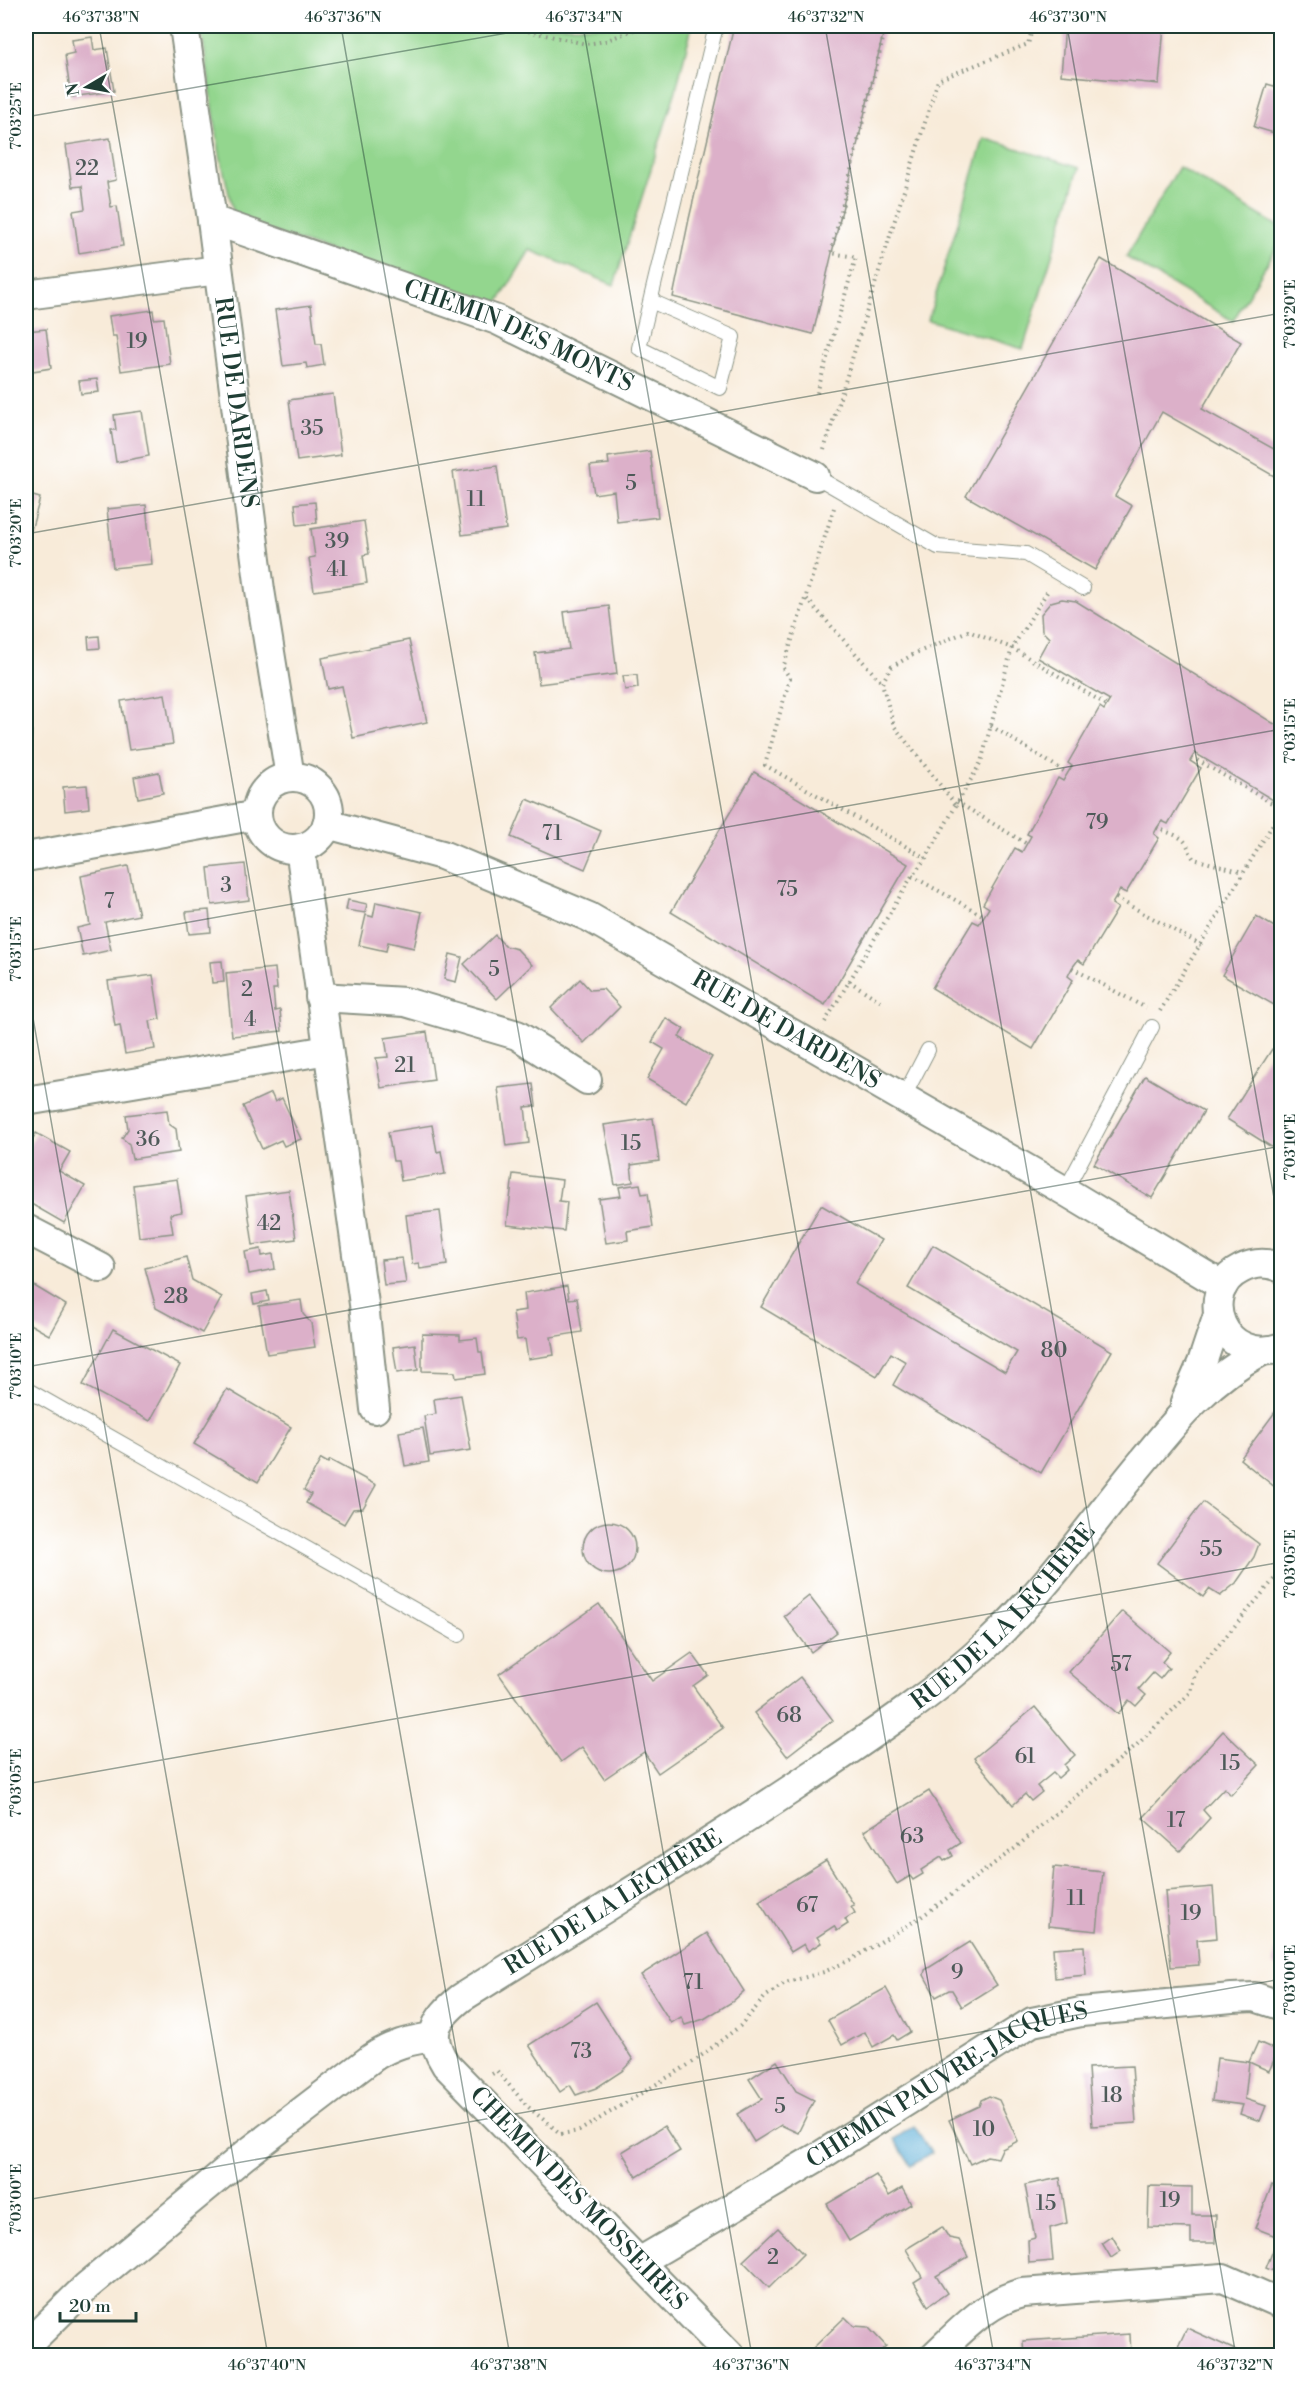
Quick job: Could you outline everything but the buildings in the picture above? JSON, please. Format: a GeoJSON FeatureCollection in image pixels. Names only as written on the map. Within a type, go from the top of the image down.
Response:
{"type":"FeatureCollection","features":[{"type":"Feature","properties":{"kind":"street","name":"RUE DE DARDENS"},"geometry":{"type":"LineString","coordinates":[[184,26],[212,220],[260,590],[290,777]]}},
{"type":"Feature","properties":{"kind":"street","name":"CHEMIN DES MONTS"},"geometry":{"type":"LineString","coordinates":[[212,220],[497,320],[828,483]]}},
{"type":"Feature","properties":{"kind":"street"},"geometry":{"type":"LineString","coordinates":[[26,295],[218,270]]}},
{"type":"Feature","properties":{"kind":"street"},"geometry":{"type":"LineString","coordinates":[[290,777],[306,780],[320,790],[328,805],[327,824],[321,835],[312,844],[300,848],[285,848],[271,842],[261,830],[257,815],[259,801],[266,789],[277,781],[290,777]]}},
{"type":"Feature","properties":{"kind":"street"},"geometry":{"type":"LineString","coordinates":[[26,857],[257,815]]}},
{"type":"Feature","properties":{"kind":"street","name":"RUE DE DARDENS"},"geometry":{"type":"LineString","coordinates":[[327,824],[442,855],[589,917],[1065,1191],[1223,1286]]}},
{"type":"Feature","properties":{"kind":"street"},"geometry":{"type":"LineString","coordinates":[[300,848],[364,1304],[375,1409]]}},
{"type":"Feature","properties":{"kind":"street"},"geometry":{"type":"LineString","coordinates":[[320,997],[405,1002],[517,1035],[587,1080]]}},
{"type":"Feature","properties":{"kind":"street"},"geometry":{"type":"LineString","coordinates":[[26,1101],[328,1050]]}},
{"type":"Feature","properties":{"kind":"street"},"geometry":{"type":"LineString","coordinates":[[26,1228],[101,1268]]}},
{"type":"Feature","properties":{"kind":"street"},"geometry":{"type":"LineString","coordinates":[[1223,1286],[1235,1272],[1281,1253]]}},
{"type":"Feature","properties":{"kind":"street"},"geometry":{"type":"LineString","coordinates":[[1251,1264],[1266,1263],[1281,1268]]}},
{"type":"Feature","properties":{"kind":"street","name":"RUE DE LA LÉCHÈRE"},"geometry":{"type":"LineString","coordinates":[[1175,1422],[1202,1364],[1218,1315],[1218,1300],[1223,1286]]}},
{"type":"Feature","properties":{"kind":"street"},"geometry":{"type":"LineString","coordinates":[[1218,1315],[1223,1329],[1232,1340],[1244,1348],[1273,1351]]}},
{"type":"Feature","properties":{"kind":"street","name":"RUE DE LA LÉCHÈRE"},"geometry":{"type":"LineString","coordinates":[[433,2037],[437,2022],[461,1998],[771,1802],[866,1739],[960,1668],[992,1640],[1041,1589],[1175,1422],[1197,1398],[1219,1377],[1273,1351]]}},
{"type":"Feature","properties":{"kind":"street","name":"CHEMIN PAUVRE-JACQUES"},"geometry":{"type":"LineString","coordinates":[[639,2262],[823,2154],[1032,2022],[1073,2013],[1232,1998],[1255,1997],[1281,2006]]}},
{"type":"Feature","properties":{"kind":"street"},"geometry":{"type":"LineString","coordinates":[[26,2346],[87,2286],[245,2154],[387,2048],[403,2042],[433,2037]]}},
{"type":"Feature","properties":{"kind":"street","name":"CHEMIN DES MOSSEIRES"},"geometry":{"type":"LineString","coordinates":[[433,2037],[437,2051],[446,2065],[730,2355]]}},
{"type":"Feature","properties":{"kind":"street"},"geometry":{"type":"LineString","coordinates":[[934,2355],[990,2306],[1006,2297],[1022,2293],[1223,2278],[1281,2304]]}},
{"type":"Feature","properties":{"kind":"lane"},"geometry":{"type":"LineString","coordinates":[[651,301],[733,337],[720,388],[639,348],[716,26]]}},
{"type":"Feature","properties":{"kind":"lane"},"geometry":{"type":"LineString","coordinates":[[828,483],[938,547],[1026,554],[1083,588]]}},
{"type":"Feature","properties":{"kind":"lane"},"geometry":{"type":"LineString","coordinates":[[1065,1191],[1155,1021]]}},
{"type":"Feature","properties":{"kind":"lane"},"geometry":{"type":"LineString","coordinates":[[903,1098],[928,1050]]}},
{"type":"Feature","properties":{"kind":"lane"},"geometry":{"type":"LineString","coordinates":[[26,1389],[459,1635]]}},
{"type":"Feature","properties":{"kind":"path"},"geometry":{"type":"LineString","coordinates":[[505,26],[586,44],[605,40],[643,26]]}},
{"type":"Feature","properties":{"kind":"path"},"geometry":{"type":"LineString","coordinates":[[817,393],[855,256],[831,253],[886,26]]}},
{"type":"Feature","properties":{"kind":"path"},"geometry":{"type":"LineString","coordinates":[[926,858],[765,765],[790,678],[783,669],[807,598],[828,483],[938,80],[1028,44],[1033,26]]}},
{"type":"Feature","properties":{"kind":"path"},"geometry":{"type":"LineString","coordinates":[[1262,26],[1281,28]]}},
{"type":"Feature","properties":{"kind":"path"},"geometry":{"type":"LineString","coordinates":[[820,1030],[912,876],[926,858],[981,762],[1012,648],[1059,574]]}},
{"type":"Feature","properties":{"kind":"path"},"geometry":{"type":"LineString","coordinates":[[807,598],[882,683],[894,726],[956,803],[1027,844]]}},
{"type":"Feature","properties":{"kind":"path"},"geometry":{"type":"LineString","coordinates":[[882,683],[891,667],[916,653],[968,631],[1012,648],[1107,705]]}},
{"type":"Feature","properties":{"kind":"path"},"geometry":{"type":"LineString","coordinates":[[991,726],[1067,773]]}},
{"type":"Feature","properties":{"kind":"path"},"geometry":{"type":"LineString","coordinates":[[1072,968],[1155,1021],[1281,809],[1192,757]]}},
{"type":"Feature","properties":{"kind":"path"},"geometry":{"type":"LineString","coordinates":[[1157,828],[1182,838],[1194,859],[1243,872]]}},
{"type":"Feature","properties":{"kind":"path"},"geometry":{"type":"LineString","coordinates":[[912,876],[984,916]]}},
{"type":"Feature","properties":{"kind":"path"},"geometry":{"type":"LineString","coordinates":[[1116,898],[1201,945]]}},
{"type":"Feature","properties":{"kind":"path"},"geometry":{"type":"LineString","coordinates":[[849,981],[880,1001]]}},
{"type":"Feature","properties":{"kind":"path"},"geometry":{"type":"LineString","coordinates":[[489,2076],[497,2071],[527,2106],[561,2134],[579,2131],[693,2062],[740,2026],[765,1997],[785,1983],[824,1972],[852,1959],[921,1917],[1014,1849],[1140,1742],[1191,1692],[1195,1673],[1281,1569]]}},
{"type":"Feature","properties":{"kind":"green space"},"geometry":{"type":"Polygon","coordinates":[[[201,26],[692,26],[676,90],[614,285],[530,250],[496,306],[235,220],[220,155],[201,26]]]}},
{"type":"Feature","properties":{"kind":"green space"},"geometry":{"type":"Polygon","coordinates":[[[984,138],[1079,168],[1023,349],[928,320],[984,138]]]}},
{"type":"Feature","properties":{"kind":"green space"},"geometry":{"type":"Polygon","coordinates":[[[1179,167],[1281,228],[1281,240],[1233,321],[1126,257],[1179,167]]]}},
{"type":"Feature","properties":{"kind":"water"},"geometry":{"type":"Polygon","coordinates":[[[914,2126],[932,2153],[911,2166],[894,2139],[914,2126]]]}}]}
